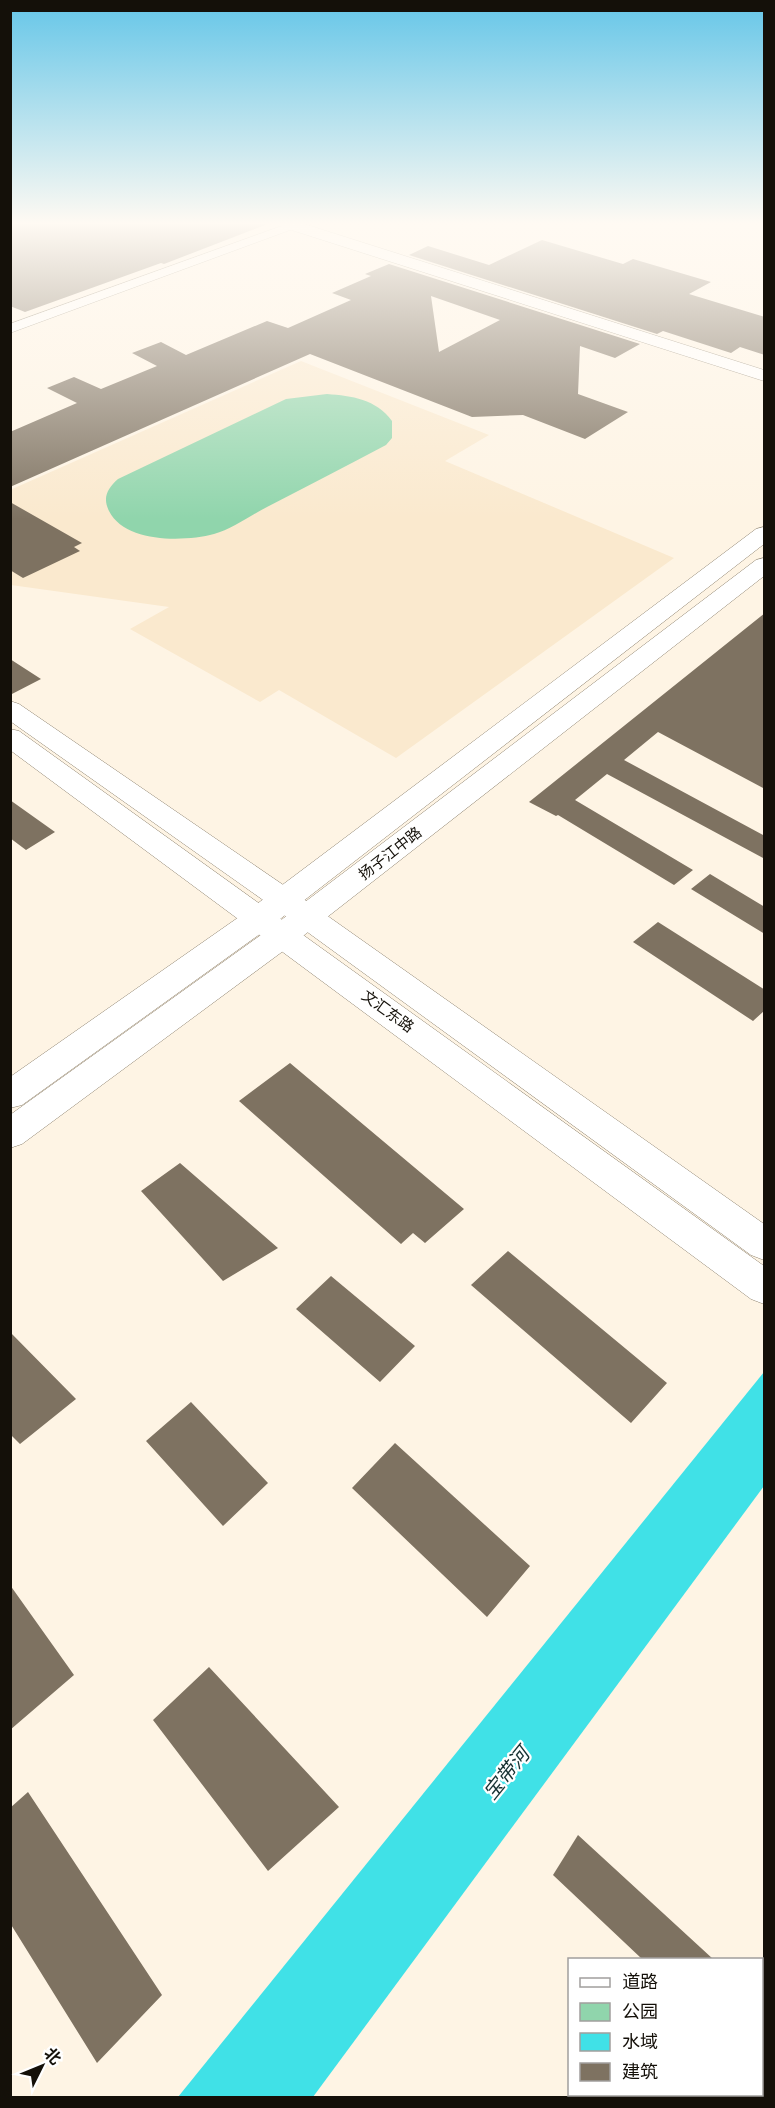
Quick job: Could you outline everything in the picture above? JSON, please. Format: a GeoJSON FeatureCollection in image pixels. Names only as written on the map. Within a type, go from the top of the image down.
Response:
{"type":"FeatureCollection","features":[{"type":"Feature","properties":{"kind":"main road"},"geometry":{"type":"LineString","coordinates":[[595,321],[765,376]]}},
{"type":"Feature","properties":{"kind":"main road","name":"扬子江中路"},"geometry":{"type":"LineString","coordinates":[[10,1134],[765,534]]}},
{"type":"Feature","properties":{"kind":"main road","name":"扬子江中路"},"geometry":{"type":"LineString","coordinates":[[10,1095],[284,917],[765,565]]}},
{"type":"Feature","properties":{"kind":"main road","name":"文汇东路"},"geometry":{"type":"LineString","coordinates":[[10,710],[284,917],[748,1246],[765,1287]]}},
{"type":"Feature","properties":{"kind":"main road","name":"文汇东路"},"geometry":{"type":"LineString","coordinates":[[10,737],[284,917]]}},
{"type":"Feature","properties":{"kind":"street"},"geometry":{"type":"LineString","coordinates":[[10,329],[30,321]]}},
{"type":"Feature","properties":{"kind":"shaded area"},"geometry":{"type":"Polygon","coordinates":[[[301,361],[489,435],[445,461],[674,558],[396,758],[279,690],[260,702],[130,629],[169,607],[11,585],[10,490],[301,361]]]}},
{"type":"Feature","properties":{"kind":"green space"},"geometry":{"type":"Polygon","coordinates":[[[327,394],[363,400],[379,408],[392,421],[392,438],[386,445],[214,534],[202,537],[156,538],[128,529],[117,522],[109,511],[106,501],[107,493],[118,479],[286,399],[327,394]]]}},
{"type":"Feature","properties":{"kind":"water","name":"宝带河"},"geometry":{"type":"Polygon","coordinates":[[[764,1372],[764,1486],[313,2097],[178,2097],[764,1372]]]}},
{"type":"Feature","properties":{"kind":"building"},"geometry":{"type":"Polygon","coordinates":[[[266,321],[288,328],[303,321],[435,321],[439,352],[497,321],[569,321],[640,344],[615,358],[580,346],[578,394],[628,412],[585,439],[523,415],[472,417],[310,354],[10,487],[10,432],[77,403],[47,388],[74,377],[101,389],[157,366],[132,353],[161,342],[186,355],[266,321]]]}},
{"type":"Feature","properties":{"kind":"building"},"geometry":{"type":"Polygon","coordinates":[[[617,321],[765,321],[765,355],[740,347],[731,353],[663,331],[657,334],[617,321]]]}},
{"type":"Feature","properties":{"kind":"building"},"geometry":{"type":"Polygon","coordinates":[[[10,502],[82,543],[74,547],[80,551],[23,578],[10,570],[10,502]]]}},
{"type":"Feature","properties":{"kind":"building"},"geometry":{"type":"Polygon","coordinates":[[[765,613],[765,789],[658,732],[624,760],[765,836],[765,859],[607,774],[575,800],[693,870],[674,885],[558,815],[529,802],[765,613]]]}},
{"type":"Feature","properties":{"kind":"building"},"geometry":{"type":"Polygon","coordinates":[[[10,659],[41,679],[10,695],[10,659]]]}},
{"type":"Feature","properties":{"kind":"building"},"geometry":{"type":"Polygon","coordinates":[[[10,800],[55,832],[26,850],[10,838],[10,800]]]}},
{"type":"Feature","properties":{"kind":"building"},"geometry":{"type":"Polygon","coordinates":[[[710,874],[765,907],[765,934],[691,889],[710,874]]]}},
{"type":"Feature","properties":{"kind":"building"},"geometry":{"type":"Polygon","coordinates":[[[658,922],[765,990],[765,1010],[753,1021],[633,942],[658,922]]]}},
{"type":"Feature","properties":{"kind":"building"},"geometry":{"type":"Polygon","coordinates":[[[290,1063],[464,1209],[425,1243],[413,1233],[401,1244],[239,1101],[290,1063]]]}},
{"type":"Feature","properties":{"kind":"building"},"geometry":{"type":"Polygon","coordinates":[[[180,1163],[278,1248],[223,1281],[141,1191],[180,1163]]]}},
{"type":"Feature","properties":{"kind":"building"},"geometry":{"type":"Polygon","coordinates":[[[508,1251],[667,1383],[631,1423],[471,1285],[508,1251]]]}},
{"type":"Feature","properties":{"kind":"building"},"geometry":{"type":"Polygon","coordinates":[[[331,1276],[415,1346],[380,1382],[296,1309],[331,1276]]]}},
{"type":"Feature","properties":{"kind":"building"},"geometry":{"type":"Polygon","coordinates":[[[10,1332],[76,1399],[20,1444],[10,1434],[10,1332]]]}},
{"type":"Feature","properties":{"kind":"building"},"geometry":{"type":"Polygon","coordinates":[[[191,1402],[268,1483],[223,1526],[146,1441],[191,1402]]]}},
{"type":"Feature","properties":{"kind":"building"},"geometry":{"type":"Polygon","coordinates":[[[395,1443],[530,1566],[487,1617],[352,1488],[395,1443]]]}},
{"type":"Feature","properties":{"kind":"building"},"geometry":{"type":"Polygon","coordinates":[[[10,1585],[74,1675],[10,1730],[10,1585]]]}},
{"type":"Feature","properties":{"kind":"building"},"geometry":{"type":"Polygon","coordinates":[[[209,1667],[339,1807],[268,1871],[153,1720],[209,1667]]]}},
{"type":"Feature","properties":{"kind":"building"},"geometry":{"type":"Polygon","coordinates":[[[28,1792],[162,1995],[97,2063],[10,1923],[10,1808],[28,1792]]]}},
{"type":"Feature","properties":{"kind":"building"},"geometry":{"type":"Polygon","coordinates":[[[578,1835],[712,1958],[641,1958],[553,1875],[578,1835]]]}}]}
